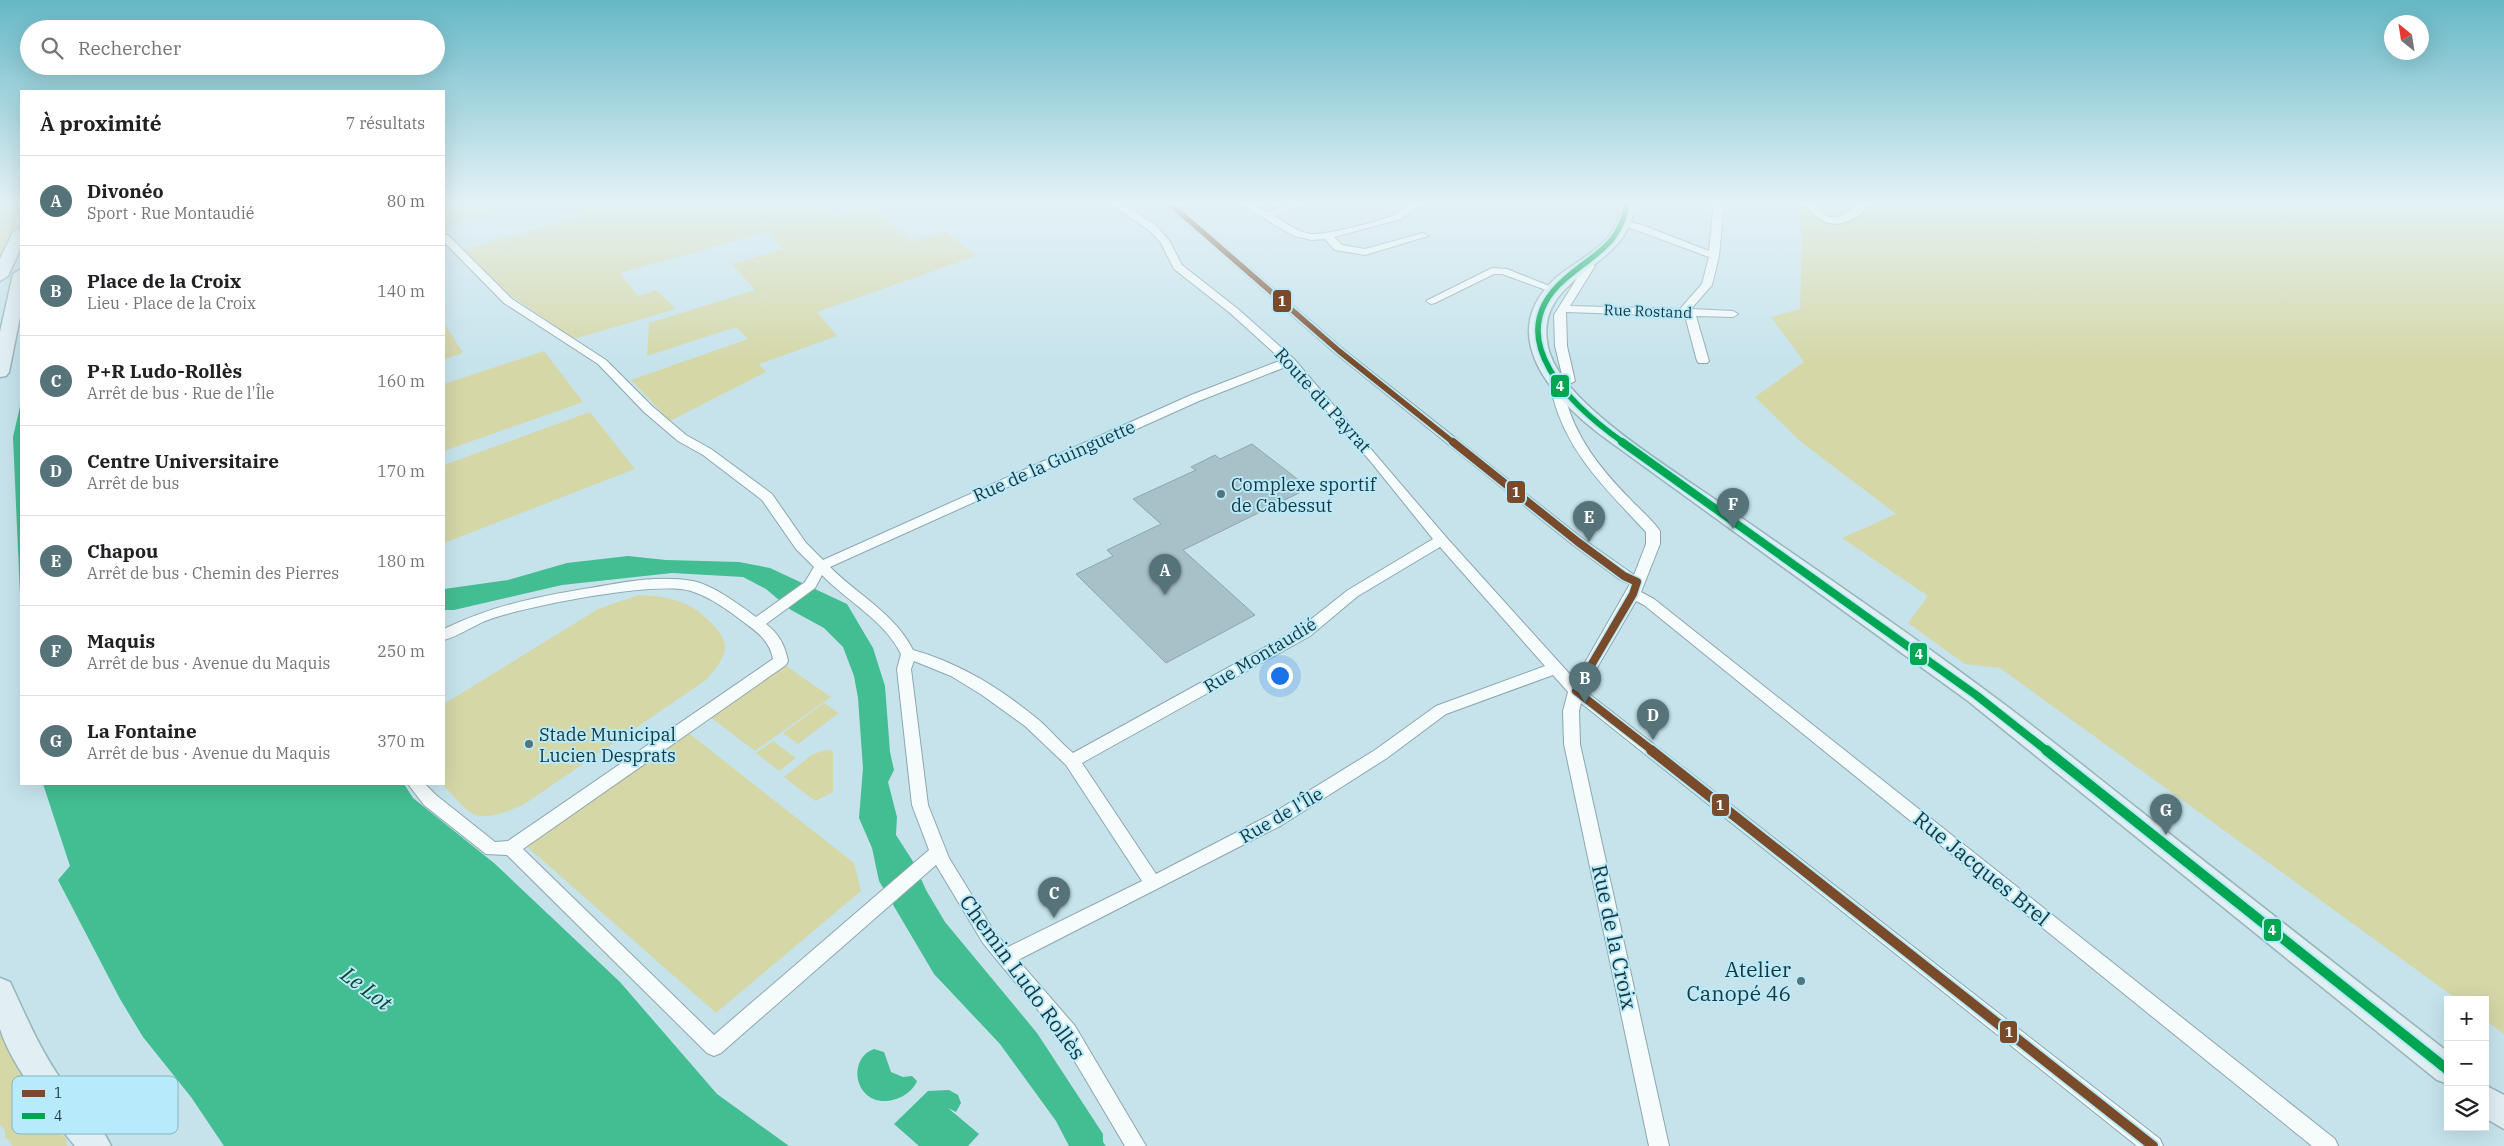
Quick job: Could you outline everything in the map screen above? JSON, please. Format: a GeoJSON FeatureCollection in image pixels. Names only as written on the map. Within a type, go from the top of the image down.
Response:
{"type":"FeatureCollection","features":[{"type":"Feature","properties":{"kind":"main road"},"geometry":{"type":"LineString","coordinates":[[0,276],[10,255]]}},
{"type":"Feature","properties":{"kind":"main road"},"geometry":{"type":"LineString","coordinates":[[1595,255],[1585,264],[1558,299],[1543,307],[1538,335],[1546,369],[1561,389],[1590,417],[1629,447],[1976,695],[2444,1067]]}},
{"type":"Feature","properties":{"kind":"main road"},"geometry":{"type":"LineString","coordinates":[[0,372],[20,279]]}},
{"type":"Feature","properties":{"kind":"main road"},"geometry":{"type":"LineString","coordinates":[[0,991],[8,1016],[43,1076]]}},
{"type":"Feature","properties":{"kind":"main road"},"geometry":{"type":"LineString","coordinates":[[2489,1102],[2504,1114]]}},
{"type":"Feature","properties":{"kind":"main road"},"geometry":{"type":"LineString","coordinates":[[84,1134],[95,1146]]}},
{"type":"Feature","properties":{"kind":"street"},"geometry":{"type":"LineString","coordinates":[[462,255],[508,301],[602,362],[648,409],[682,438],[707,452],[767,497],[801,546],[841,586],[890,627],[900,638],[908,654],[930,661],[978,685],[1031,723],[1059,752],[1072,761],[1153,884]]}},
{"type":"Feature","properties":{"kind":"street","name":"Route du Payrat"},"geometry":{"type":"LineString","coordinates":[[1171,255],[1178,267],[1234,311],[1290,361],[1375,458],[1441,540],[1576,691],[2153,1146]]}},
{"type":"Feature","properties":{"kind":"street","name":"Rue Jacques Brel"},"geometry":{"type":"LineString","coordinates":[[1229,255],[1339,351],[1578,542],[1624,576],[1649,602],[1804,722],[2037,914],[2328,1146]]}},
{"type":"Feature","properties":{"kind":"street"},"geometry":{"type":"LineString","coordinates":[[1703,361],[1686,311],[1707,286],[1714,256]]}},
{"type":"Feature","properties":{"kind":"street"},"geometry":{"type":"LineString","coordinates":[[1431,301],[1492,271],[1503,271],[1558,299]]}},
{"type":"Feature","properties":{"kind":"street","name":"Rue Rostand"},"geometry":{"type":"LineString","coordinates":[[1558,299],[1733,314]]}},
{"type":"Feature","properties":{"kind":"street","name":"Rue de la Guinguette"},"geometry":{"type":"LineString","coordinates":[[821,566],[1195,398],[1290,361]]}},
{"type":"Feature","properties":{"kind":"street"},"geometry":{"type":"LineString","coordinates":[[1561,389],[1560,404],[1572,436],[1596,470],[1653,531],[1653,544],[1635,588],[1576,691]]}},
{"type":"Feature","properties":{"kind":"street","name":"Rue Montaudié"},"geometry":{"type":"LineString","coordinates":[[1072,761],[1305,632],[1353,593],[1441,540]]}},
{"type":"Feature","properties":{"kind":"street"},"geometry":{"type":"LineString","coordinates":[[756,624],[810,585],[821,566]]}},
{"type":"Feature","properties":{"kind":"street"},"geometry":{"type":"LineString","coordinates":[[417,785],[430,800],[492,849],[511,848],[782,661],[778,644],[770,634],[732,606],[693,586],[648,583],[520,605],[481,617],[445,635]]}},
{"type":"Feature","properties":{"kind":"street","name":"Chemin Ludo Rollès"},"geometry":{"type":"LineString","coordinates":[[908,654],[904,669],[920,805],[932,858],[1004,958],[1068,1032],[1136,1146]]}},
{"type":"Feature","properties":{"kind":"street","name":"Rue de l'Île"},"geometry":{"type":"LineString","coordinates":[[1004,958],[1276,820],[1381,754],[1441,710],[1547,672],[1554,667]]}},
{"type":"Feature","properties":{"kind":"street","name":"Rue de la Croix"},"geometry":{"type":"LineString","coordinates":[[1576,691],[1571,727],[1572,744],[1659,1146]]}},
{"type":"Feature","properties":{"kind":"street"},"geometry":{"type":"LineString","coordinates":[[511,848],[714,1048],[932,858]]}},
{"type":"Feature","properties":{"kind":"shaded area"},"geometry":{"type":"Polygon","coordinates":[[[468,255],[683,255],[620,273],[638,296],[656,290],[676,309],[574,339],[510,295],[468,255]]]}},
{"type":"Feature","properties":{"kind":"shaded area"},"geometry":{"type":"Polygon","coordinates":[[[761,255],[976,256],[817,312],[837,336],[759,364],[766,372],[670,421],[631,380],[748,339],[736,327],[647,356],[649,323],[755,290],[732,264],[761,255]]]}},
{"type":"Feature","properties":{"kind":"shaded area"},"geometry":{"type":"Polygon","coordinates":[[[1802,255],[2504,255],[2504,1034],[2489,1023],[2489,996],[2452,996],[2000,668],[1965,664],[1908,623],[1928,596],[1842,538],[1896,514],[1800,441],[1755,397],[1804,362],[1771,317],[1800,309],[1802,255]]]}},
{"type":"Feature","properties":{"kind":"shaded area"},"geometry":{"type":"Polygon","coordinates":[[[445,325],[463,353],[445,359],[445,325]]]}},
{"type":"Feature","properties":{"kind":"shaded area"},"geometry":{"type":"Polygon","coordinates":[[[544,351],[583,402],[445,451],[445,384],[544,351]]]}},
{"type":"Feature","properties":{"kind":"shaded area"},"geometry":{"type":"Polygon","coordinates":[[[590,412],[635,469],[445,543],[445,465],[590,412]]]}},
{"type":"Feature","properties":{"kind":"shaded area","name":"Stade Municipal Lucien Desprats"},"geometry":{"type":"Polygon","coordinates":[[[639,595],[679,601],[704,616],[719,632],[725,644],[723,656],[706,680],[526,803],[493,815],[479,816],[473,814],[443,785],[445,785],[445,703],[598,609],[639,595]]]}},
{"type":"Feature","properties":{"kind":"shaded area"},"geometry":{"type":"Polygon","coordinates":[[[785,665],[831,697],[755,751],[710,717],[785,665]]]}},
{"type":"Feature","properties":{"kind":"shaded area"},"geometry":{"type":"Polygon","coordinates":[[[824,703],[839,713],[798,744],[783,733],[824,703]]]}},
{"type":"Feature","properties":{"kind":"shaded area"},"geometry":{"type":"Polygon","coordinates":[[[686,731],[854,863],[861,891],[716,1013],[524,844],[686,731]]]}},
{"type":"Feature","properties":{"kind":"shaded area"},"geometry":{"type":"Polygon","coordinates":[[[773,741],[796,758],[779,771],[756,753],[773,741]]]}},
{"type":"Feature","properties":{"kind":"shaded area"},"geometry":{"type":"Polygon","coordinates":[[[826,750],[833,751],[833,792],[815,801],[784,777],[813,754],[826,750]]]}},
{"type":"Feature","properties":{"kind":"shaded area"},"geometry":{"type":"Polygon","coordinates":[[[0,1019],[18,1069],[27,1069],[30,1073],[30,1076],[12,1076],[12,1134],[61,1134],[66,1138],[67,1146],[12,1146],[10,1141],[5,1138],[5,1130],[0,1125],[0,1019]]]}},
{"type":"Feature","properties":{"kind":"water"},"geometry":{"type":"Polygon","coordinates":[[[20,406],[20,594],[13,437],[20,406]]]}},
{"type":"Feature","properties":{"kind":"water"},"geometry":{"type":"Polygon","coordinates":[[[628,556],[666,560],[739,562],[770,568],[847,604],[873,648],[885,686],[890,752],[894,770],[888,782],[897,817],[896,835],[914,863],[926,890],[945,922],[1037,1033],[1103,1134],[1103,1142],[1106,1146],[1069,1146],[1056,1121],[1000,1044],[934,974],[879,881],[872,848],[859,818],[863,768],[858,698],[854,676],[843,647],[824,628],[791,610],[766,589],[743,577],[672,573],[562,585],[454,610],[445,610],[445,589],[508,580],[567,563],[628,556]]]}},
{"type":"Feature","properties":{"kind":"water","name":"Le Lot"},"geometry":{"type":"Polygon","coordinates":[[[43,785],[405,785],[413,798],[494,863],[620,982],[717,1094],[789,1146],[224,1146],[178,1081],[178,1076],[174,1076],[143,1037],[120,999],[58,880],[70,866],[43,785]]]}},
{"type":"Feature","properties":{"kind":"water"},"geometry":{"type":"Polygon","coordinates":[[[874,1049],[884,1052],[891,1072],[903,1077],[912,1076],[917,1081],[908,1093],[894,1100],[886,1101],[871,1098],[865,1093],[858,1081],[858,1068],[863,1056],[874,1049]]]}},
{"type":"Feature","properties":{"kind":"water"},"geometry":{"type":"Polygon","coordinates":[[[949,1090],[958,1095],[961,1103],[956,1112],[948,1108],[979,1134],[968,1146],[919,1146],[894,1124],[928,1091],[949,1090]]]}},
{"type":"Feature","properties":{"kind":"building"},"geometry":{"type":"Polygon","coordinates":[[[1252,444],[1309,488],[1183,550],[1255,615],[1166,663],[1076,574],[1113,556],[1107,550],[1161,524],[1133,499],[1196,470],[1191,467],[1215,455],[1220,459],[1252,444]]]}},
{"type":"Feature","properties":{"kind":"transit line","name":"1"},"geometry":{"type":"LineString","coordinates":[[1229,255],[1339,351],[1578,542],[1624,576],[1637,582]]}},
{"type":"Feature","properties":{"kind":"transit line","name":"4"},"geometry":{"type":"LineString","coordinates":[[1596,255],[1563,280],[1545,301],[1538,323],[1539,344],[1546,365],[1559,385],[1575,403],[1611,434],[1976,695],[2444,1067]]}},
{"type":"Feature","properties":{"kind":"transit line","name":"1"},"geometry":{"type":"LineString","coordinates":[[1576,691],[1633,594],[1637,582]]}},
{"type":"Feature","properties":{"kind":"transit line","name":"1"},"geometry":{"type":"LineString","coordinates":[[1576,691],[2153,1146]]}},
{"type":"Feature","properties":{"kind":"place","name":"Complexe sportif de Cabessut"},"geometry":{"type":"Point","coordinates":[1221,494]}},
{"type":"Feature","properties":{"kind":"place","name":"Maquis"},"geometry":{"type":"Point","coordinates":[1733,529]}},
{"type":"Feature","properties":{"kind":"place","name":"Chapou"},"geometry":{"type":"Point","coordinates":[1589,542]}},
{"type":"Feature","properties":{"kind":"place","name":"Divonéo"},"geometry":{"type":"Point","coordinates":[1165,595]}},
{"type":"Feature","properties":{"kind":"place","name":"Place de la Croix"},"geometry":{"type":"Point","coordinates":[1585,703]}},
{"type":"Feature","properties":{"kind":"place","name":"Centre Universitaire"},"geometry":{"type":"Point","coordinates":[1653,740]}},
{"type":"Feature","properties":{"kind":"place","name":"Stade Municipal Lucien Desprats"},"geometry":{"type":"Point","coordinates":[529,744]}},
{"type":"Feature","properties":{"kind":"place","name":"La Fontaine"},"geometry":{"type":"Point","coordinates":[2166,835]}},
{"type":"Feature","properties":{"kind":"place","name":"P+R Ludo-Rollès"},"geometry":{"type":"Point","coordinates":[1054,918]}},
{"type":"Feature","properties":{"kind":"place","name":"Atelier Canopé 46"},"geometry":{"type":"Point","coordinates":[1801,981]}}]}
